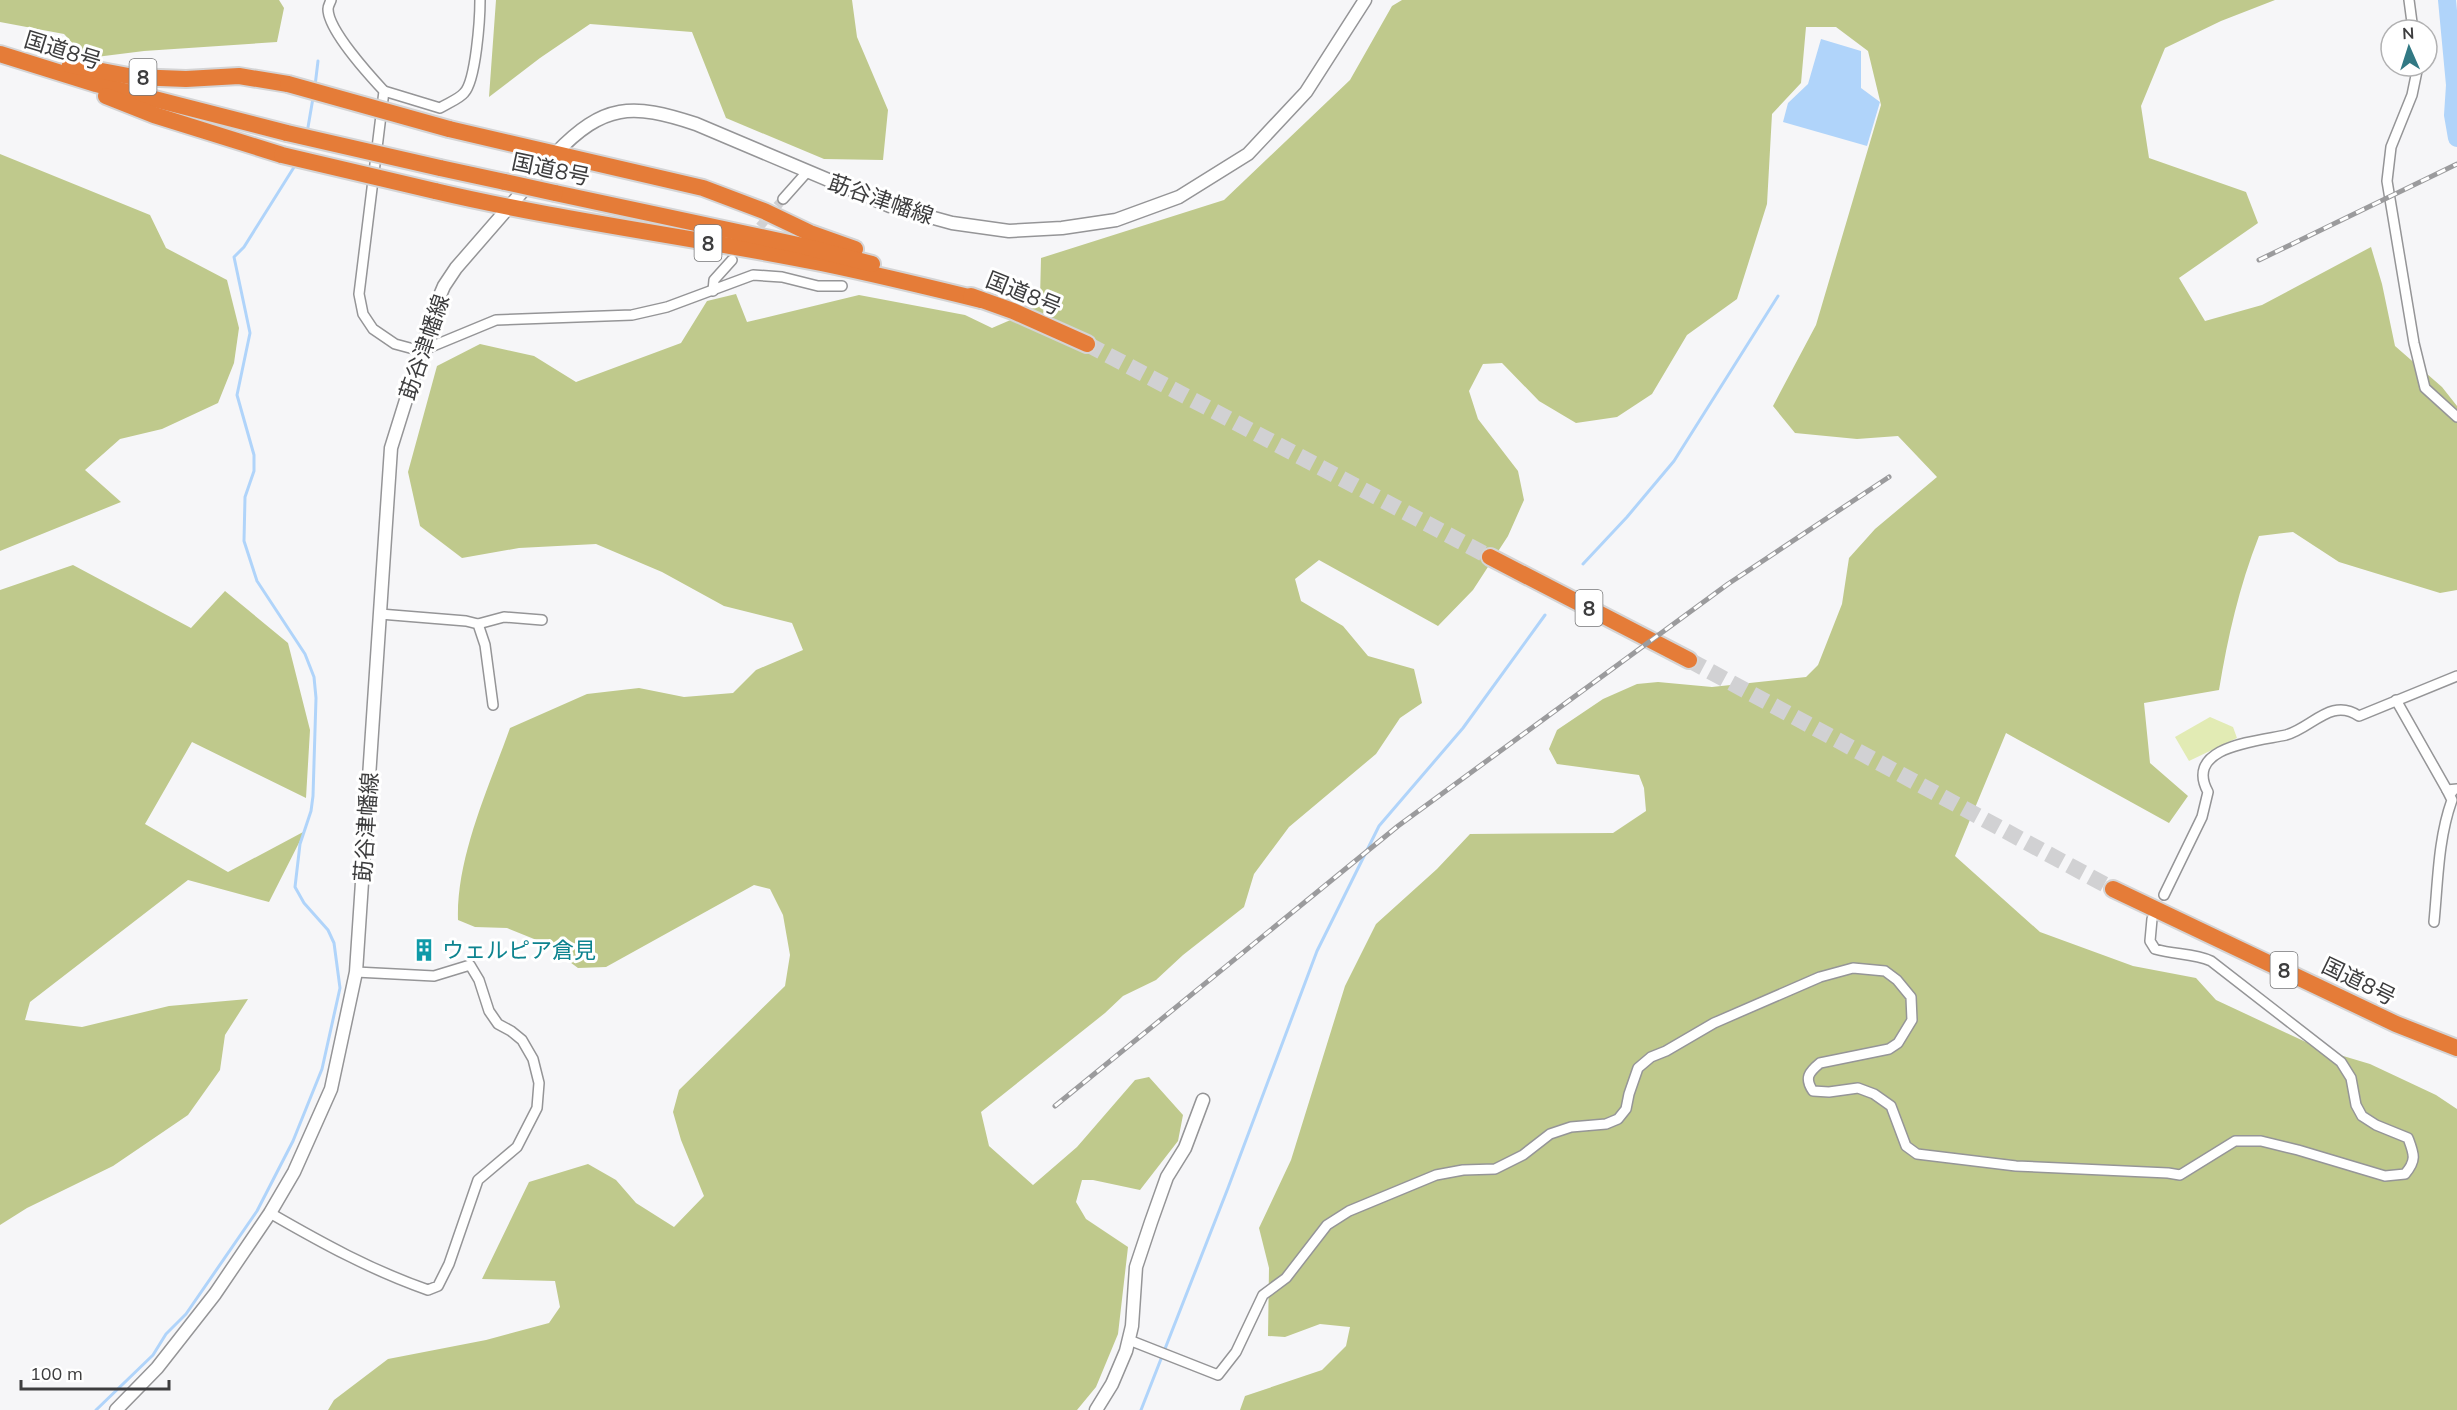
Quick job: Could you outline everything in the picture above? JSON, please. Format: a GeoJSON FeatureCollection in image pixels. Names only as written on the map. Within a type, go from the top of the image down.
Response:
{"type":"FeatureCollection","features":[{"type":"Feature","properties":{"kind":"highway","name":"8"},"geometry":{"type":"LineString","coordinates":[[0,46],[87,70],[134,77],[186,79],[239,76],[288,84],[449,129],[703,188],[764,211],[810,233],[870,255],[884,268]]}},
{"type":"Feature","properties":{"kind":"highway","name":"国道8号"},"geometry":{"type":"LineString","coordinates":[[0,54],[74,77],[286,133],[792,243],[884,268],[981,300],[1087,344]]}},
{"type":"Feature","properties":{"kind":"highway","name":"8"},"geometry":{"type":"LineString","coordinates":[[74,77],[96,92],[154,115],[282,155],[509,208],[820,263],[981,300]]}},
{"type":"Feature","properties":{"kind":"highway","name":"8"},"geometry":{"type":"LineString","coordinates":[[1490,556],[1689,660]]}},
{"type":"Feature","properties":{"kind":"highway","name":"国道8号"},"geometry":{"type":"LineString","coordinates":[[2113,889],[2396,1024],[2457,1048]]}},
{"type":"Feature","properties":{"kind":"main road","name":"莇谷津幡線"},"geometry":{"type":"LineString","coordinates":[[116,1410],[157,1368],[215,1294],[270,1213],[294,1172],[332,1089],[356,972],[391,448],[435,307],[444,286],[456,268],[555,154],[571,137],[610,113],[640,110],[667,114],[696,124],[890,206],[952,223],[1009,231],[1062,228],[1116,220],[1179,197],[1248,154],[1306,92],[1365,0]]}},
{"type":"Feature","properties":{"kind":"main road"},"geometry":{"type":"LineString","coordinates":[[1096,1410],[1113,1384],[1129,1340],[1136,1267],[1167,1177],[1185,1148],[1203,1100]]}},
{"type":"Feature","properties":{"kind":"street"},"geometry":{"type":"LineString","coordinates":[[331,0],[328,9],[333,26],[362,67],[384,91],[440,108],[465,92],[471,75],[480,26],[480,0]]}},
{"type":"Feature","properties":{"kind":"street"},"geometry":{"type":"LineString","coordinates":[[2409,0],[2411,18]]}},
{"type":"Feature","properties":{"kind":"street"},"geometry":{"type":"LineString","coordinates":[[2416,78],[2412,95],[2391,147],[2387,181],[2414,343],[2425,387],[2457,417]]}},
{"type":"Feature","properties":{"kind":"street"},"geometry":{"type":"LineString","coordinates":[[384,91],[359,294],[363,314],[373,329],[394,344],[421,351],[496,320],[632,315],[667,307],[753,275],[782,277],[818,286],[842,286]]}},
{"type":"Feature","properties":{"kind":"street"},"geometry":{"type":"LineString","coordinates":[[783,200],[807,172]]}},
{"type":"Feature","properties":{"kind":"street"},"geometry":{"type":"LineString","coordinates":[[713,291],[714,280],[732,260]]}},
{"type":"Feature","properties":{"kind":"street"},"geometry":{"type":"LineString","coordinates":[[380,614],[478,624],[504,617],[542,620]]}},
{"type":"Feature","properties":{"kind":"street"},"geometry":{"type":"LineString","coordinates":[[478,624],[485,645],[493,705]]}},
{"type":"Feature","properties":{"kind":"street"},"geometry":{"type":"LineString","coordinates":[[2164,895],[2202,817],[2208,792],[2202,782],[2203,774],[2205,765],[2215,754],[2226,748],[2289,734],[2336,710],[2351,711],[2359,716],[2457,676]]}},
{"type":"Feature","properties":{"kind":"street"},"geometry":{"type":"LineString","coordinates":[[2396,700],[2452,790],[2457,794]]}},
{"type":"Feature","properties":{"kind":"street"},"geometry":{"type":"LineString","coordinates":[[2434,922],[2443,825],[2452,800],[2452,790]]}},
{"type":"Feature","properties":{"kind":"street"},"geometry":{"type":"LineString","coordinates":[[1129,1340],[1218,1375],[1236,1352],[1263,1295],[1286,1278],[1327,1225],[1349,1210],[1436,1175],[1463,1170],[1495,1169],[1523,1155],[1550,1134],[1571,1127],[1606,1124],[1618,1119],[1626,1109],[1638,1068],[1652,1057],[1733,1015],[1820,977],[1853,968],[1885,972],[1897,980],[1911,997],[1912,1020],[1898,1043],[1889,1048],[1820,1064],[1811,1070],[1807,1078],[1808,1084],[1813,1091],[1829,1092],[1858,1088],[1874,1094],[1891,1106],[1906,1146],[1917,1154],[2016,1166],[2180,1175],[2235,1141],[2261,1141],[2385,1176],[2405,1174],[2414,1164],[2415,1155],[2408,1138],[2376,1125],[2362,1116],[2356,1105],[2351,1078],[2341,1062],[2211,961],[2187,953],[2172,954],[2155,949],[2150,941],[2152,919]]}},
{"type":"Feature","properties":{"kind":"street"},"geometry":{"type":"LineString","coordinates":[[270,1213],[382,1273],[428,1290],[438,1286],[449,1264],[478,1180],[517,1147],[537,1108],[539,1083],[533,1059],[522,1040],[498,1024],[470,965],[434,976],[356,972]]}},
{"type":"Feature","properties":{"kind":"green space"},"geometry":{"type":"Polygon","coordinates":[[[0,0],[279,0],[284,8],[277,42],[144,51],[96,57],[80,51],[64,34],[0,22],[0,0]]]}},
{"type":"Feature","properties":{"kind":"green space"},"geometry":{"type":"Polygon","coordinates":[[[496,0],[852,0],[857,37],[888,110],[883,160],[824,159],[726,118],[692,32],[590,24],[489,97],[496,0]]]}},
{"type":"Feature","properties":{"kind":"green space"},"geometry":{"type":"Polygon","coordinates":[[[1402,0],[2275,0],[2221,21],[2165,48],[2141,106],[2149,158],[2246,192],[2258,223],[2179,278],[2205,321],[2262,305],[2371,247],[2382,284],[2395,346],[2442,387],[2457,406],[2457,590],[2440,593],[2339,562],[2293,532],[2259,536],[2235,612],[2219,690],[2144,703],[2150,763],[2188,796],[2169,823],[2006,733],[1955,856],[2040,932],[2133,966],[2196,978],[2216,1000],[2323,1050],[2370,1064],[2436,1095],[2457,1109],[2457,1410],[1240,1410],[1245,1396],[1322,1370],[1346,1346],[1350,1327],[1320,1324],[1285,1337],[1268,1336],[1269,1268],[1259,1228],[1291,1160],[1345,986],[1376,924],[1437,869],[1470,834],[1613,833],[1646,811],[1644,788],[1639,775],[1557,764],[1549,749],[1557,730],[1603,699],[1637,684],[1658,682],[1712,687],[1806,677],[1818,665],[1842,604],[1849,558],[1875,529],[1937,477],[1898,436],[1857,439],[1795,433],[1773,406],[1816,325],[1881,105],[1868,51],[1836,27],[1806,27],[1801,83],[1772,114],[1767,204],[1737,299],[1687,335],[1652,394],[1617,417],[1576,423],[1539,401],[1502,363],[1483,364],[1469,391],[1478,419],[1518,471],[1524,500],[1508,536],[1473,590],[1438,626],[1319,560],[1295,579],[1301,601],[1343,626],[1368,656],[1414,669],[1422,703],[1400,718],[1376,754],[1289,827],[1254,874],[1244,907],[1183,955],[1156,980],[1123,996],[981,1112],[989,1146],[1033,1185],[1077,1147],[1135,1080],[1149,1077],[1183,1115],[1178,1141],[1140,1190],[1093,1180],[1082,1180],[1076,1202],[1086,1219],[1128,1247],[1118,1334],[1096,1387],[1077,1410],[328,1410],[334,1400],[388,1359],[486,1340],[549,1323],[560,1307],[555,1281],[482,1279],[529,1182],[588,1164],[616,1180],[636,1203],[674,1227],[704,1196],[681,1140],[673,1112],[679,1090],[785,986],[790,955],[783,915],[770,889],[754,885],[606,967],[578,968],[544,943],[507,928],[475,927],[458,920],[462,872],[468,847],[510,728],[587,694],[639,688],[684,697],[733,693],[756,670],[803,650],[792,623],[724,606],[662,572],[596,544],[519,548],[462,558],[420,526],[408,472],[437,366],[480,344],[534,356],[576,382],[681,343],[707,301],[736,294],[747,322],[859,295],[965,315],[992,328],[1022,315],[1040,298],[1041,258],[1224,200],[1350,80],[1392,6],[1402,0]]]}},
{"type":"Feature","properties":{"kind":"green space"},"geometry":{"type":"Polygon","coordinates":[[[0,154],[150,215],[166,248],[227,280],[239,328],[234,363],[218,403],[162,429],[120,439],[85,470],[121,502],[0,551],[0,154]]]}},
{"type":"Feature","properties":{"kind":"green space"},"geometry":{"type":"Polygon","coordinates":[[[73,565],[191,628],[225,591],[288,643],[310,730],[306,798],[192,742],[145,824],[228,872],[305,831],[269,902],[188,880],[30,1002],[25,1020],[82,1027],[169,1006],[248,999],[225,1035],[220,1070],[188,1115],[113,1166],[27,1208],[0,1225],[0,590],[73,565]]]}},
{"type":"Feature","properties":{"kind":"green space"},"geometry":{"type":"Polygon","coordinates":[[[2210,717],[2233,727],[2237,738],[2189,761],[2175,737],[2210,717]]]}},
{"type":"Feature","properties":{"kind":"water"},"geometry":{"type":"Polygon","coordinates":[[[1821,39],[1861,51],[1861,88],[1880,102],[1867,146],[1783,122],[1788,103],[1808,84],[1821,39]]]}},
{"type":"Feature","properties":{"kind":"waterway"},"geometry":{"type":"LineString","coordinates":[[2447,0],[2455,85],[2453,115],[2457,138]]}},
{"type":"Feature","properties":{"kind":"waterway"},"geometry":{"type":"LineString","coordinates":[[315,86],[318,61]]}},
{"type":"Feature","properties":{"kind":"waterway"},"geometry":{"type":"LineString","coordinates":[[307,133],[313,98]]}},
{"type":"Feature","properties":{"kind":"waterway"},"geometry":{"type":"LineString","coordinates":[[96,1410],[153,1355],[166,1334],[186,1314],[257,1211],[293,1141],[322,1069],[340,988],[334,943],[328,930],[304,903],[295,887],[300,844],[311,811],[313,796],[316,698],[314,677],[305,654],[257,581],[244,541],[245,497],[254,471],[254,455],[237,395],[250,333],[234,257],[244,247],[296,164]]}},
{"type":"Feature","properties":{"kind":"waterway"},"geometry":{"type":"LineString","coordinates":[[1583,564],[1627,517],[1674,461],[1778,296]]}},
{"type":"Feature","properties":{"kind":"waterway"},"geometry":{"type":"LineString","coordinates":[[1141,1410],[1317,951],[1379,826],[1463,728],[1545,615]]}},
{"type":"Feature","properties":{"kind":"tunnel"},"geometry":{"type":"LineString","coordinates":[[751,237],[783,199]]}},
{"type":"Feature","properties":{"kind":"tunnel"},"geometry":{"type":"LineString","coordinates":[[1087,344],[1490,557]]}},
{"type":"Feature","properties":{"kind":"tunnel"},"geometry":{"type":"LineString","coordinates":[[1689,660],[2113,889]]}},
{"type":"Feature","properties":{"kind":"railway"},"geometry":{"type":"LineString","coordinates":[[2259,260],[2457,164]]}},
{"type":"Feature","properties":{"kind":"railway"},"geometry":{"type":"LineString","coordinates":[[1055,1106],[1398,826],[1728,584],[1889,477]]}},
{"type":"Feature","properties":{"kind":"place","name":"ウェルピア倉見"},"geometry":{"type":"Point","coordinates":[424,950]}}]}
